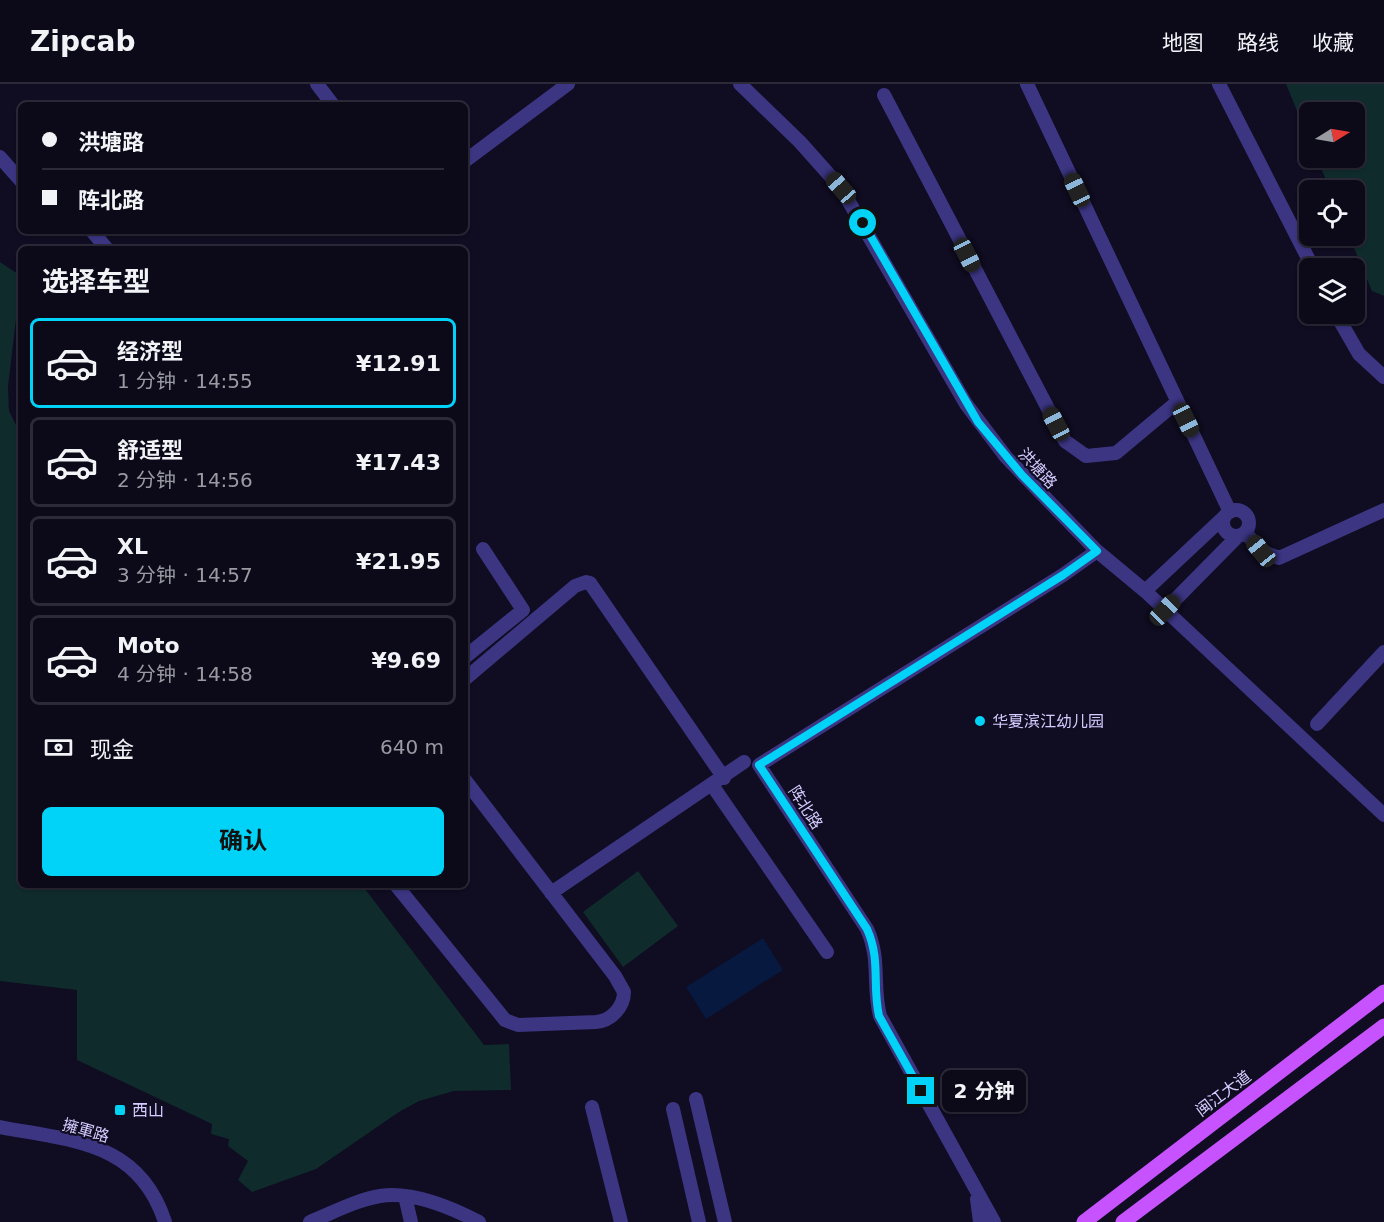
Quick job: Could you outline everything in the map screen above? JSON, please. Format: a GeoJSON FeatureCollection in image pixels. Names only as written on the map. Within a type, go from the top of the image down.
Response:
{"type":"FeatureCollection","features":[{"type":"Feature","properties":{"kind":"main road","name":"闽江大道"},"geometry":{"type":"LineString","coordinates":[[1084,1222],[1384,993]]}},
{"type":"Feature","properties":{"kind":"main road"},"geometry":{"type":"LineString","coordinates":[[1123,1222],[1384,1026]]}},
{"type":"Feature","properties":{"kind":"street"},"geometry":{"type":"LineString","coordinates":[[317,84],[331,102]]}},
{"type":"Feature","properties":{"kind":"street"},"geometry":{"type":"LineString","coordinates":[[468,159],[568,84]]}},
{"type":"Feature","properties":{"kind":"street","name":"洪塘路"},"geometry":{"type":"LineString","coordinates":[[740,84],[800,142],[841,188],[978,422],[1022,475],[1097,551],[1145,591],[1384,816]]}},
{"type":"Feature","properties":{"kind":"street"},"geometry":{"type":"LineString","coordinates":[[1027,84],[1228,514]]}},
{"type":"Feature","properties":{"kind":"street"},"geometry":{"type":"LineString","coordinates":[[1219,84],[1308,258]]}},
{"type":"Feature","properties":{"kind":"street"},"geometry":{"type":"LineString","coordinates":[[884,95],[1065,441],[1086,456],[1116,453],[1177,402]]}},
{"type":"Feature","properties":{"kind":"street"},"geometry":{"type":"LineString","coordinates":[[0,157],[18,178]]}},
{"type":"Feature","properties":{"kind":"street"},"geometry":{"type":"LineString","coordinates":[[94,234],[104,246]]}},
{"type":"Feature","properties":{"kind":"street"},"geometry":{"type":"LineString","coordinates":[[1342,324],[1359,354],[1384,377]]}},
{"type":"Feature","properties":{"kind":"street"},"geometry":{"type":"LineString","coordinates":[[1228,514],[1223,524],[1226,532],[1242,534],[1266,554],[1285,558],[1384,510]]}},
{"type":"Feature","properties":{"kind":"street"},"geometry":{"type":"LineString","coordinates":[[1145,591],[1228,514],[1240,511],[1247,516],[1249,524],[1242,534],[1165,610]]}},
{"type":"Feature","properties":{"kind":"street"},"geometry":{"type":"LineString","coordinates":[[468,655],[523,610],[483,549]]}},
{"type":"Feature","properties":{"kind":"street","name":"阵北路"},"geometry":{"type":"LineString","coordinates":[[994,1222],[879,1016],[876,1003],[876,957],[867,929],[759,765],[1063,575],[1097,551]]}},
{"type":"Feature","properties":{"kind":"street"},"geometry":{"type":"LineString","coordinates":[[468,676],[575,586],[590,583],[827,951]]}},
{"type":"Feature","properties":{"kind":"street"},"geometry":{"type":"LineString","coordinates":[[481,644],[491,657]]}},
{"type":"Feature","properties":{"kind":"street"},"geometry":{"type":"LineString","coordinates":[[1317,724],[1384,652]]}},
{"type":"Feature","properties":{"kind":"street"},"geometry":{"type":"LineString","coordinates":[[552,893],[718,782],[744,762]]}},
{"type":"Feature","properties":{"kind":"street"},"geometry":{"type":"LineString","coordinates":[[398,888],[505,1020],[518,1025],[602,1022],[618,1010],[624,992],[615,976],[468,784]]}},
{"type":"Feature","properties":{"kind":"street"},"geometry":{"type":"LineString","coordinates":[[696,1099],[724,1222]]}},
{"type":"Feature","properties":{"kind":"street"},"geometry":{"type":"LineString","coordinates":[[592,1107],[621,1222]]}},
{"type":"Feature","properties":{"kind":"street"},"geometry":{"type":"LineString","coordinates":[[673,1109],[699,1222]]}},
{"type":"Feature","properties":{"kind":"street","name":"擁軍路"},"geometry":{"type":"LineString","coordinates":[[0,1127],[78,1142],[115,1157],[147,1182],[159,1203],[165,1222]]}},
{"type":"Feature","properties":{"kind":"street"},"geometry":{"type":"LineString","coordinates":[[974,1185],[980,1222]]}},
{"type":"Feature","properties":{"kind":"street"},"geometry":{"type":"LineString","coordinates":[[310,1222],[368,1199],[390,1195],[405,1196],[479,1222]]}},
{"type":"Feature","properties":{"kind":"street"},"geometry":{"type":"LineString","coordinates":[[405,1196],[411,1222]]}},
{"type":"Feature","properties":{"kind":"green space"},"geometry":{"type":"Polygon","coordinates":[[[1286,84],[1384,84],[1384,296],[1372,291],[1365,274],[1365,258],[1358,258],[1353,246],[1365,246],[1365,180],[1326,180],[1321,168],[1365,168],[1365,102],[1299,102],[1299,116],[1286,84]]]}},
{"type":"Feature","properties":{"kind":"green space"},"geometry":{"type":"Polygon","coordinates":[[[0,262],[18,274],[18,302],[8,387],[9,411],[18,429],[18,888],[364,888],[484,1045],[509,1044],[511,1090],[454,1091],[419,1101],[399,1112],[316,1169],[252,1192],[238,1180],[248,1161],[228,1146],[229,1139],[211,1134],[212,1124],[77,1060],[77,990],[0,981],[0,262]]]}},
{"type":"Feature","properties":{"kind":"green space"},"geometry":{"type":"Polygon","coordinates":[[[638,871],[678,926],[623,967],[583,912],[638,871]]]}},
{"type":"Feature","properties":{"kind":"water"},"geometry":{"type":"Polygon","coordinates":[[[763,938],[783,970],[706,1019],[686,987],[763,938]]]}},
{"type":"Feature","properties":{"kind":"place","name":"华夏滨江幼儿园"},"geometry":{"type":"Point","coordinates":[980,721]}},
{"type":"Feature","properties":{"kind":"place","name":"西山"},"geometry":{"type":"Point","coordinates":[120,1110]}},
{"type":"Feature","properties":{"kind":"route"},"geometry":{"type":"LineString","coordinates":[[863,223],[955,385],[989,438],[1052,507],[1097,551],[1063,575],[759,765],[867,929],[876,957],[876,1003],[879,1016],[921,1091]]}}]}
